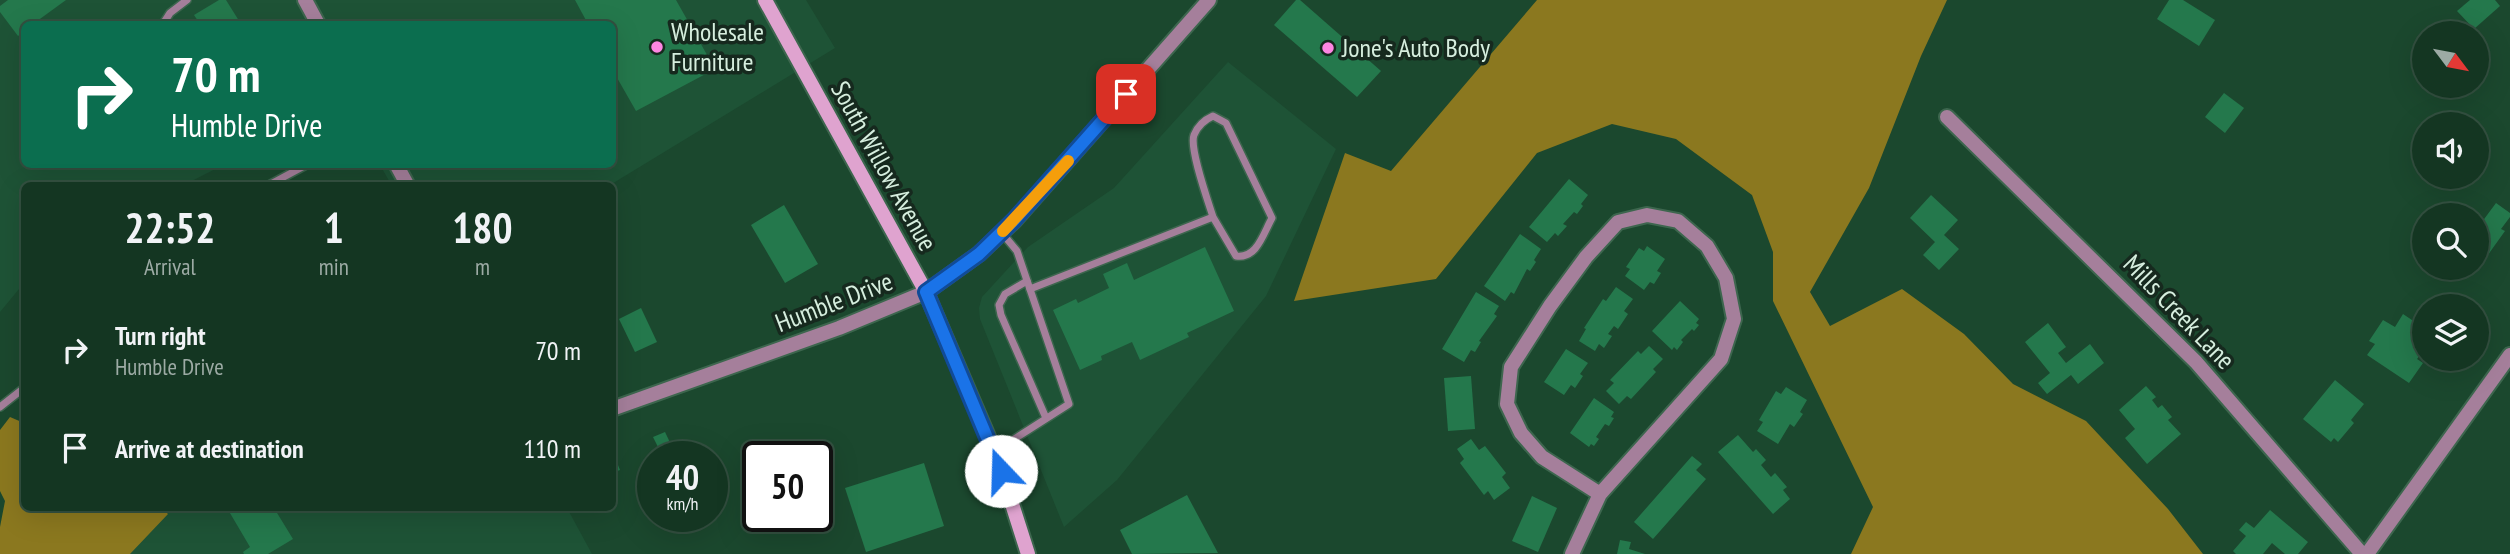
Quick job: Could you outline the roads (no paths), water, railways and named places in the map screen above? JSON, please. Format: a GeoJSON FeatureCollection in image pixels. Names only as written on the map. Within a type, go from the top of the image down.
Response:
{"type":"FeatureCollection","features":[{"type":"Feature","properties":{"kind":"main road","name":"South Willow Avenue"},"geometry":{"type":"LineString","coordinates":[[765,0],[926,292],[994,453],[1028,554]]}},
{"type":"Feature","properties":{"kind":"street"},"geometry":{"type":"LineString","coordinates":[[305,0],[316,21]]}},
{"type":"Feature","properties":{"kind":"street","name":"Humble Drive"},"geometry":{"type":"LineString","coordinates":[[616,408],[839,328],[926,292],[979,254],[1001,233],[1209,0]]}},
{"type":"Feature","properties":{"kind":"street","name":"Mills Creek Lane"},"geometry":{"type":"LineString","coordinates":[[1947,117],[2196,362],[2364,554]]}},
{"type":"Feature","properties":{"kind":"street"},"geometry":{"type":"LineString","coordinates":[[1572,554],[1600,494],[1721,359],[1734,319],[1726,278],[1707,246],[1678,221],[1647,215],[1618,222],[1586,257],[1550,306],[1511,367],[1507,404],[1521,433],[1542,457],[1600,494]]}},
{"type":"Feature","properties":{"kind":"street"},"geometry":{"type":"LineString","coordinates":[[2364,554],[2510,355]]}},
{"type":"Feature","properties":{"kind":"lane"},"geometry":{"type":"LineString","coordinates":[[165,21],[170,13],[187,0]]}},
{"type":"Feature","properties":{"kind":"lane"},"geometry":{"type":"LineString","coordinates":[[1213,116],[1226,123],[1272,218],[1254,252],[1245,258],[1236,256],[1213,216],[1196,158],[1193,137],[1202,121],[1213,116]]}},
{"type":"Feature","properties":{"kind":"lane"},"geometry":{"type":"LineString","coordinates":[[274,182],[301,168]]}},
{"type":"Feature","properties":{"kind":"lane"},"geometry":{"type":"LineString","coordinates":[[1046,418],[1001,315],[999,305],[1005,294],[1213,216]]}},
{"type":"Feature","properties":{"kind":"lane"},"geometry":{"type":"LineString","coordinates":[[994,453],[1069,404],[1017,251],[1001,233]]}},
{"type":"Feature","properties":{"kind":"lane"},"geometry":{"type":"LineString","coordinates":[[0,407],[21,390]]}},
{"type":"Feature","properties":{"kind":"place","name":"Wholesale Furniture"},"geometry":{"type":"Point","coordinates":[657,47]}},
{"type":"Feature","properties":{"kind":"place","name":"Jone's Auto Body"},"geometry":{"type":"Point","coordinates":[1328,48]}}]}
